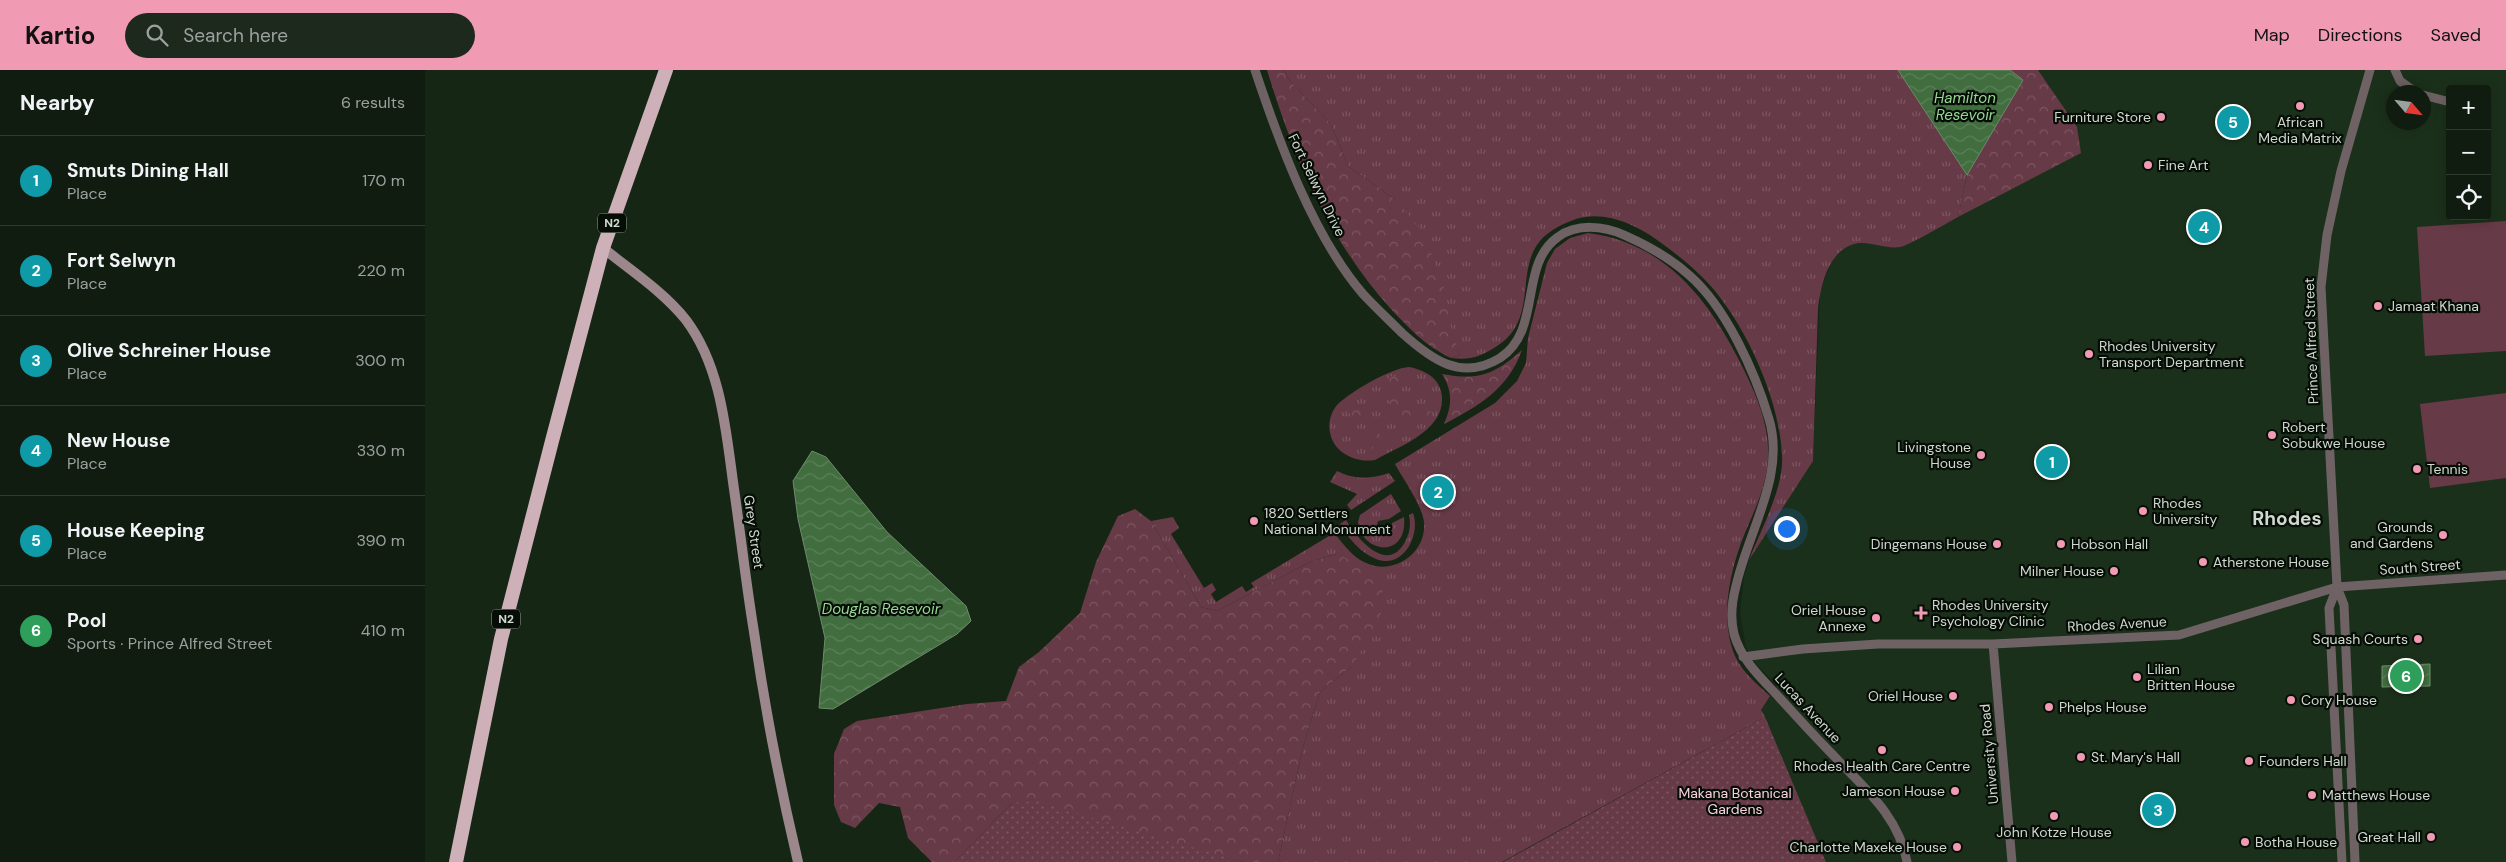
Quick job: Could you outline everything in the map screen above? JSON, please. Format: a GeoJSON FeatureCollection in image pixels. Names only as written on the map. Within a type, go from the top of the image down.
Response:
{"type":"FeatureCollection","features":[{"type":"Feature","properties":{"kind":"highway","name":"N2"},"geometry":{"type":"LineString","coordinates":[[456,862],[501,639],[603,248],[666,70]]}},
{"type":"Feature","properties":{"kind":"main road","name":"Grey Street"},"geometry":{"type":"LineString","coordinates":[[603,248],[668,302],[686,320],[715,378],[724,419],[753,631],[777,775],[798,862]]}},
{"type":"Feature","properties":{"kind":"street","name":"Fort Selwyn Drive"},"geometry":{"type":"LineString","coordinates":[[1255,70],[1282,146],[1310,208],[1337,256],[1362,292],[1411,340],[1438,363],[1453,367],[1475,367],[1496,360],[1505,354],[1524,330],[1540,259],[1547,247],[1558,236],[1573,229],[1593,227],[1617,232],[1647,245],[1689,275],[1721,313],[1739,345],[1757,384],[1772,434],[1772,467],[1765,497],[1742,558]]}},
{"type":"Feature","properties":{"kind":"street","name":"Prince Alfred Street"},"geometry":{"type":"LineString","coordinates":[[2355,862],[2344,605],[2337,586],[2321,287],[2327,235],[2341,171],[2371,70]]}},
{"type":"Feature","properties":{"kind":"street"},"geometry":{"type":"LineString","coordinates":[[2395,70],[2400,81],[2405,85]]}},
{"type":"Feature","properties":{"kind":"street"},"geometry":{"type":"LineString","coordinates":[[2431,97],[2446,101]]}},
{"type":"Feature","properties":{"kind":"street","name":"Lucas Avenue"},"geometry":{"type":"LineString","coordinates":[[1742,558],[1733,598],[1732,614],[1733,631],[1743,657],[1811,733],[1877,800],[1893,821],[1903,842],[1907,862]]}},
{"type":"Feature","properties":{"kind":"street","name":"South Street"},"geometry":{"type":"LineString","coordinates":[[2337,586],[2506,575]]}},
{"type":"Feature","properties":{"kind":"street","name":"Prince Alfred Street"},"geometry":{"type":"LineString","coordinates":[[2337,586],[2329,608],[2342,862]]}},
{"type":"Feature","properties":{"kind":"street","name":"Rhodes Avenue"},"geometry":{"type":"LineString","coordinates":[[1743,657],[1803,649],[1878,644],[1993,644],[2179,635],[2337,586]]}},
{"type":"Feature","properties":{"kind":"street","name":"University Road"},"geometry":{"type":"LineString","coordinates":[[1993,644],[2012,862]]}},
{"type":"Feature","properties":{"kind":"shaded area","name":"Rhodes University"},"geometry":{"type":"Polygon","coordinates":[[[2038,70],[2506,70],[2506,862],[1826,862],[1761,710],[1777,685],[1752,660],[1746,647],[1740,613],[1744,576],[1749,560],[1813,461],[1820,292],[1832,260],[1842,248],[1852,244],[1863,243],[1901,247],[2076,127],[2038,70]]]}},
{"type":"Feature","properties":{"kind":"green space"},"geometry":{"type":"Polygon","coordinates":[[[1267,70],[1284,70],[1289,80],[1331,124],[1348,166],[1397,201],[1423,232],[1443,284],[1452,332],[1460,355],[1451,358],[1433,348],[1418,336],[1390,308],[1368,282],[1349,254],[1315,196],[1301,165],[1267,70]]]}},
{"type":"Feature","properties":{"kind":"green space"},"geometry":{"type":"Polygon","coordinates":[[[1284,70],[1898,70],[1967,175],[1958,217],[1900,247],[1862,243],[1851,245],[1835,257],[1829,267],[1818,309],[1813,461],[1749,560],[1776,495],[1782,468],[1780,434],[1775,411],[1759,364],[1736,320],[1709,284],[1692,267],[1667,247],[1631,225],[1598,216],[1576,219],[1561,225],[1547,234],[1532,253],[1528,267],[1522,310],[1517,324],[1508,337],[1494,348],[1478,356],[1463,359],[1451,358],[1460,355],[1397,201],[1348,166],[1331,124],[1289,80],[1284,70]]]}},
{"type":"Feature","properties":{"kind":"green space"},"geometry":{"type":"Polygon","coordinates":[[[2010,70],[2038,70],[2077,127],[2081,153],[1958,217],[1967,175],[2023,80],[2010,70]]]}},
{"type":"Feature","properties":{"kind":"green space"},"geometry":{"type":"Polygon","coordinates":[[[2506,221],[2506,351],[2425,356],[2417,227],[2506,221]]]}},
{"type":"Feature","properties":{"kind":"green space"},"geometry":{"type":"Polygon","coordinates":[[[1588,233],[1616,239],[1642,249],[1664,263],[1684,281],[1718,323],[1745,372],[1759,403],[1767,436],[1767,472],[1734,567],[1727,606],[1727,619],[1731,644],[1738,662],[1750,678],[1770,696],[1761,710],[1765,717],[1502,862],[1278,862],[1303,747],[1320,692],[1351,667],[1336,554],[1310,562],[1217,611],[1201,607],[1151,521],[1173,517],[1179,528],[1171,534],[1204,588],[1212,583],[1216,590],[1211,594],[1216,602],[1242,586],[1246,592],[1254,587],[1251,583],[1334,533],[1351,553],[1364,562],[1386,567],[1406,560],[1420,544],[1424,522],[1416,500],[1395,464],[1495,403],[1517,381],[1526,363],[1528,338],[1547,263],[1555,249],[1570,238],[1588,233]]]}},
{"type":"Feature","properties":{"kind":"green space"},"geometry":{"type":"Polygon","coordinates":[[[1522,350],[1509,375],[1491,395],[1444,424],[1449,411],[1450,393],[1442,374],[1466,377],[1486,374],[1503,365],[1522,350]]]}},
{"type":"Feature","properties":{"kind":"green space"},"geometry":{"type":"Polygon","coordinates":[[[1409,367],[1429,374],[1436,381],[1441,391],[1442,404],[1438,416],[1431,426],[1409,442],[1375,460],[1357,459],[1342,452],[1333,442],[1329,429],[1331,416],[1338,404],[1372,381],[1392,371],[1409,367]]]}},
{"type":"Feature","properties":{"kind":"green space"},"geometry":{"type":"Polygon","coordinates":[[[1390,376],[1397,377],[1399,380],[1402,400],[1414,408],[1432,412],[1431,419],[1428,422],[1390,417],[1387,381],[1390,376]]]}},
{"type":"Feature","properties":{"kind":"green space"},"geometry":{"type":"Polygon","coordinates":[[[2506,393],[2506,478],[2430,488],[2420,404],[2506,393]]]}},
{"type":"Feature","properties":{"kind":"green space"},"geometry":{"type":"Polygon","coordinates":[[[1354,407],[1367,410],[1371,416],[1356,423],[1352,421],[1349,412],[1354,407]]]}},
{"type":"Feature","properties":{"kind":"green space"},"geometry":{"type":"Polygon","coordinates":[[[1372,428],[1379,429],[1381,448],[1375,455],[1372,453],[1372,428]]]}},
{"type":"Feature","properties":{"kind":"green space"},"geometry":{"type":"Polygon","coordinates":[[[1337,471],[1363,478],[1389,473],[1395,481],[1351,510],[1347,505],[1357,494],[1330,482],[1337,471]]]}},
{"type":"Feature","properties":{"kind":"green space"},"geometry":{"type":"Polygon","coordinates":[[[1391,494],[1401,511],[1389,519],[1378,521],[1376,529],[1381,534],[1387,535],[1392,530],[1392,523],[1404,517],[1403,531],[1399,540],[1392,546],[1384,547],[1375,545],[1367,540],[1361,532],[1358,522],[1360,515],[1391,494]]]}},
{"type":"Feature","properties":{"kind":"green space"},"geometry":{"type":"Polygon","coordinates":[[[1135,509],[1151,521],[1201,607],[1217,611],[1310,562],[1336,554],[1364,566],[1379,581],[1385,599],[1377,626],[1351,667],[1320,692],[1303,747],[1278,862],[1242,862],[1012,803],[954,862],[932,862],[908,838],[900,807],[879,803],[855,828],[841,822],[834,805],[834,754],[844,729],[857,721],[967,704],[1006,701],[1019,667],[1039,652],[1080,613],[1096,562],[1118,516],[1135,509]]]}},
{"type":"Feature","properties":{"kind":"green space"},"geometry":{"type":"Polygon","coordinates":[[[1413,513],[1415,522],[1412,540],[1402,555],[1394,560],[1386,561],[1370,556],[1360,549],[1340,524],[1346,520],[1365,544],[1381,554],[1390,555],[1398,551],[1405,542],[1410,528],[1409,515],[1413,513]]]}},
{"type":"Feature","properties":{"kind":"green space","name":"Makana Botanical Gardens"},"geometry":{"type":"Polygon","coordinates":[[[1765,717],[1826,862],[1503,862],[1765,717]]]}},
{"type":"Feature","properties":{"kind":"green space"},"geometry":{"type":"Polygon","coordinates":[[[1036,801],[1242,862],[954,862],[1012,803],[1036,801]]]}},
{"type":"Feature","properties":{"kind":"water","name":"Hamilton Resevoir"},"geometry":{"type":"Polygon","coordinates":[[[1898,70],[2010,70],[2023,80],[1967,175],[1898,70]]]}},
{"type":"Feature","properties":{"kind":"water","name":"Douglas Resevoir"},"geometry":{"type":"Polygon","coordinates":[[[812,451],[826,457],[887,532],[966,606],[971,621],[957,634],[833,709],[819,708],[825,638],[798,519],[793,481],[812,451]]]}},
{"type":"Feature","properties":{"kind":"water"},"geometry":{"type":"Polygon","coordinates":[[[2430,664],[2430,686],[2382,687],[2382,666],[2430,664]]]}},
{"type":"Feature","properties":{"kind":"place","name":"African Media Matrix"},"geometry":{"type":"Point","coordinates":[2300,106]}},
{"type":"Feature","properties":{"kind":"place","name":"Furniture Store"},"geometry":{"type":"Point","coordinates":[2161,117]}},
{"type":"Feature","properties":{"kind":"place","name":"House Keeping"},"geometry":{"type":"Point","coordinates":[2233,122]}},
{"type":"Feature","properties":{"kind":"place","name":"Fine Art"},"geometry":{"type":"Point","coordinates":[2148,165]}},
{"type":"Feature","properties":{"kind":"place","name":"New House"},"geometry":{"type":"Point","coordinates":[2204,227]}},
{"type":"Feature","properties":{"kind":"place","name":"Jamaat Khana"},"geometry":{"type":"Point","coordinates":[2378,306]}},
{"type":"Feature","properties":{"kind":"place","name":"Rhodes University Transport Department"},"geometry":{"type":"Point","coordinates":[2089,354]}},
{"type":"Feature","properties":{"kind":"place","name":"Robert Sobukwe House"},"geometry":{"type":"Point","coordinates":[2272,435]}},
{"type":"Feature","properties":{"kind":"place","name":"Livingstone House"},"geometry":{"type":"Point","coordinates":[1981,455]}},
{"type":"Feature","properties":{"kind":"place","name":"Smuts Dining Hall"},"geometry":{"type":"Point","coordinates":[2052,462]}},
{"type":"Feature","properties":{"kind":"place","name":"Tennis"},"geometry":{"type":"Point","coordinates":[2417,469]}},
{"type":"Feature","properties":{"kind":"place","name":"Fort Selwyn"},"geometry":{"type":"Point","coordinates":[1438,492]}},
{"type":"Feature","properties":{"kind":"place","name":"Rhodes University"},"geometry":{"type":"Point","coordinates":[2143,511]}},
{"type":"Feature","properties":{"kind":"place","name":"1820 Settlers National Monument"},"geometry":{"type":"Point","coordinates":[1254,521]}},
{"type":"Feature","properties":{"kind":"place","name":"Grounds and Gardens"},"geometry":{"type":"Point","coordinates":[2443,535]}},
{"type":"Feature","properties":{"kind":"place","name":"Dingemans House"},"geometry":{"type":"Point","coordinates":[1997,544]}},
{"type":"Feature","properties":{"kind":"place","name":"Hobson Hall"},"geometry":{"type":"Point","coordinates":[2061,544]}},
{"type":"Feature","properties":{"kind":"place","name":"Atherstone House"},"geometry":{"type":"Point","coordinates":[2203,562]}},
{"type":"Feature","properties":{"kind":"place","name":"Milner House"},"geometry":{"type":"Point","coordinates":[2114,571]}},
{"type":"Feature","properties":{"kind":"place","name":"Rhodes University Psychology Clinic"},"geometry":{"type":"Point","coordinates":[1921,613]}},
{"type":"Feature","properties":{"kind":"place","name":"Oriel House Annexe"},"geometry":{"type":"Point","coordinates":[1876,618]}},
{"type":"Feature","properties":{"kind":"place","name":"Squash Courts"},"geometry":{"type":"Point","coordinates":[2418,639]}},
{"type":"Feature","properties":{"kind":"place","name":"Pool"},"geometry":{"type":"Point","coordinates":[2406,676]}},
{"type":"Feature","properties":{"kind":"place","name":"Lilian Britten House"},"geometry":{"type":"Point","coordinates":[2137,677]}},
{"type":"Feature","properties":{"kind":"place","name":"Oriel House"},"geometry":{"type":"Point","coordinates":[1953,696]}},
{"type":"Feature","properties":{"kind":"place","name":"Cory House"},"geometry":{"type":"Point","coordinates":[2291,700]}},
{"type":"Feature","properties":{"kind":"place","name":"Phelps House"},"geometry":{"type":"Point","coordinates":[2049,707]}},
{"type":"Feature","properties":{"kind":"place","name":"Rhodes Health Care Centre"},"geometry":{"type":"Point","coordinates":[1882,750]}},
{"type":"Feature","properties":{"kind":"place","name":"St. Mary's Hall"},"geometry":{"type":"Point","coordinates":[2081,757]}},
{"type":"Feature","properties":{"kind":"place","name":"Founders Hall"},"geometry":{"type":"Point","coordinates":[2249,761]}},
{"type":"Feature","properties":{"kind":"place","name":"Jameson House"},"geometry":{"type":"Point","coordinates":[1955,791]}},
{"type":"Feature","properties":{"kind":"place","name":"Matthews House"},"geometry":{"type":"Point","coordinates":[2312,795]}},
{"type":"Feature","properties":{"kind":"place","name":"Olive Schreiner House"},"geometry":{"type":"Point","coordinates":[2158,810]}},
{"type":"Feature","properties":{"kind":"place","name":"John Kotze House"},"geometry":{"type":"Point","coordinates":[2054,816]}},
{"type":"Feature","properties":{"kind":"place","name":"Great Hall"},"geometry":{"type":"Point","coordinates":[2431,837]}},
{"type":"Feature","properties":{"kind":"place","name":"Botha House"},"geometry":{"type":"Point","coordinates":[2245,842]}},
{"type":"Feature","properties":{"kind":"place","name":"Charlotte Maxeke House"},"geometry":{"type":"Point","coordinates":[1957,847]}},
{"type":"Feature","properties":{"kind":"district","name":"Rhodes"},"geometry":{"type":"Point","coordinates":[2287,518]}}]}
